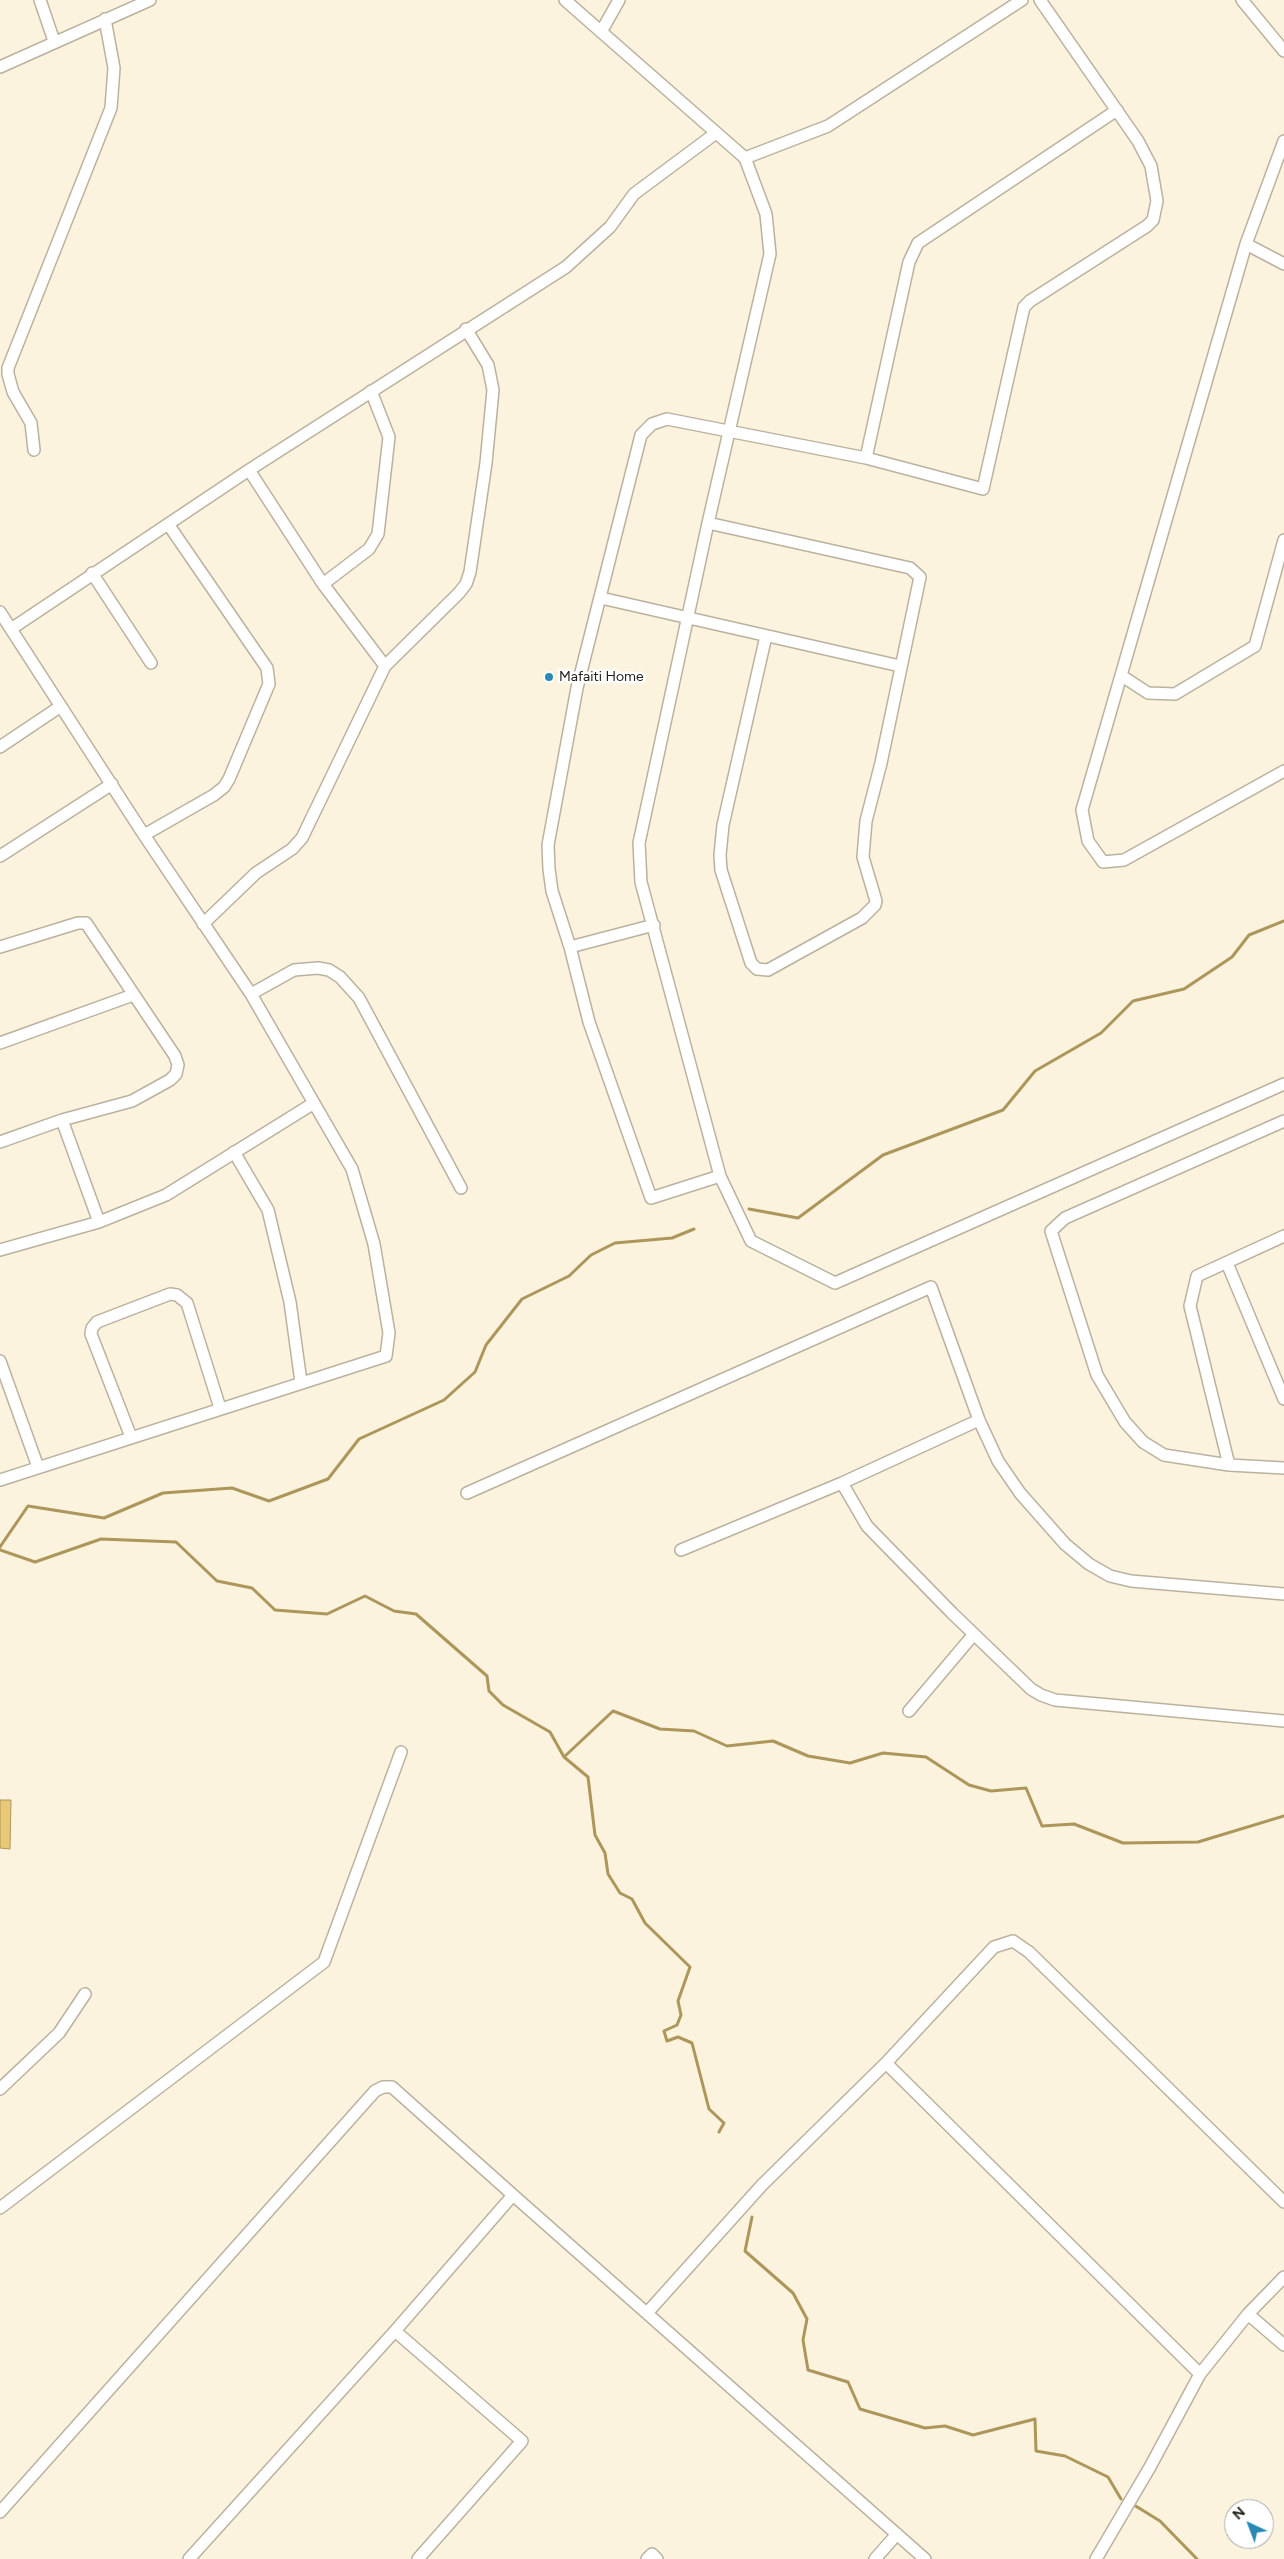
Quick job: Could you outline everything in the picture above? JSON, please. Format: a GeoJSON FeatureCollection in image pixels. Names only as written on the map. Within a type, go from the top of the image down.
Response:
{"type":"FeatureCollection","features":[{"type":"Feature","properties":{"kind":"street"},"geometry":{"type":"LineString","coordinates":[[40,0],[54,41]]}},
{"type":"Feature","properties":{"kind":"street"},"geometry":{"type":"LineString","coordinates":[[0,67],[54,41],[150,0]]}},
{"type":"Feature","properties":{"kind":"street"},"geometry":{"type":"LineString","coordinates":[[565,0],[745,158],[766,214],[770,254],[731,431],[708,523],[639,843],[641,882],[720,1176],[751,1241],[835,1283],[1284,1084]]}},
{"type":"Feature","properties":{"kind":"street"},"geometry":{"type":"LineString","coordinates":[[601,32],[619,0]]}},
{"type":"Feature","properties":{"kind":"street"},"geometry":{"type":"LineString","coordinates":[[745,158],[828,126],[1022,0]]}},
{"type":"Feature","properties":{"kind":"street"},"geometry":{"type":"LineString","coordinates":[[720,1176],[651,1198],[589,1022],[570,947],[552,891],[548,845],[577,688],[641,435],[652,424],[667,419],[866,458],[983,488],[1024,307],[1030,301],[1147,226],[1153,220],[1157,201],[1152,166],[1117,110],[1040,0]]}},
{"type":"Feature","properties":{"kind":"street"},"geometry":{"type":"LineString","coordinates":[[1242,0],[1284,51]]}},
{"type":"Feature","properties":{"kind":"street"},"geometry":{"type":"LineString","coordinates":[[34,450],[31,423],[13,392],[8,368],[111,108],[114,68],[105,19]]}},
{"type":"Feature","properties":{"kind":"street"},"geometry":{"type":"LineString","coordinates":[[866,458],[909,262],[918,243],[1117,110]]}},
{"type":"Feature","properties":{"kind":"street"},"geometry":{"type":"LineString","coordinates":[[10,629],[249,470],[466,329],[566,267],[610,227],[634,194],[716,133]]}},
{"type":"Feature","properties":{"kind":"street"},"geometry":{"type":"LineString","coordinates":[[1284,141],[1246,244],[1082,810],[1088,841],[1103,862],[1124,860],[1284,771]]}},
{"type":"Feature","properties":{"kind":"street"},"geometry":{"type":"LineString","coordinates":[[1246,244],[1284,264]]}},
{"type":"Feature","properties":{"kind":"street"},"geometry":{"type":"LineString","coordinates":[[203,924],[256,874],[292,849],[302,838],[385,666],[466,584],[470,572],[486,463],[492,390],[488,365],[466,329]]}},
{"type":"Feature","properties":{"kind":"street"},"geometry":{"type":"LineString","coordinates":[[324,584],[369,549],[378,534],[390,449],[389,437],[371,391]]}},
{"type":"Feature","properties":{"kind":"street"},"geometry":{"type":"LineString","coordinates":[[249,470],[324,584],[385,666]]}},
{"type":"Feature","properties":{"kind":"street"},"geometry":{"type":"LineString","coordinates":[[708,523],[913,570],[920,577],[883,755],[866,821],[864,857],[876,901],[873,909],[862,918],[771,969],[757,969],[751,963],[721,870],[720,855],[723,825],[766,636]]}},
{"type":"Feature","properties":{"kind":"street"},"geometry":{"type":"LineString","coordinates":[[144,835],[214,795],[224,787],[270,684],[267,668],[168,524]]}},
{"type":"Feature","properties":{"kind":"street"},"geometry":{"type":"LineString","coordinates":[[1122,676],[1148,693],[1175,694],[1255,646],[1284,540]]}},
{"type":"Feature","properties":{"kind":"street"},"geometry":{"type":"LineString","coordinates":[[92,573],[151,664]]}},
{"type":"Feature","properties":{"kind":"street"},"geometry":{"type":"LineString","coordinates":[[601,598],[900,666]]}},
{"type":"Feature","properties":{"kind":"street"},"geometry":{"type":"LineString","coordinates":[[0,612],[144,835],[251,994],[352,1169],[360,1188],[374,1244],[389,1333],[386,1356],[0,1480]]}},
{"type":"Feature","properties":{"kind":"street"},"geometry":{"type":"LineString","coordinates":[[0,747],[61,706]]}},
{"type":"Feature","properties":{"kind":"street"},"geometry":{"type":"LineString","coordinates":[[0,856],[112,784]]}},
{"type":"Feature","properties":{"kind":"street"},"geometry":{"type":"LineString","coordinates":[[0,947],[83,922],[90,927],[133,995],[175,1056],[178,1065],[176,1074],[170,1080],[132,1101],[62,1120],[0,1142]]}},
{"type":"Feature","properties":{"kind":"street"},"geometry":{"type":"LineString","coordinates":[[570,947],[654,926]]}},
{"type":"Feature","properties":{"kind":"street"},"geometry":{"type":"LineString","coordinates":[[251,994],[294,970],[318,968],[329,970],[340,976],[359,998],[461,1188]]}},
{"type":"Feature","properties":{"kind":"street"},"geometry":{"type":"LineString","coordinates":[[0,1043],[133,995]]}},
{"type":"Feature","properties":{"kind":"street"},"geometry":{"type":"LineString","coordinates":[[0,1250],[99,1222],[166,1195],[314,1102]]}},
{"type":"Feature","properties":{"kind":"street"},"geometry":{"type":"LineString","coordinates":[[62,1120],[99,1222]]}},
{"type":"Feature","properties":{"kind":"street"},"geometry":{"type":"LineString","coordinates":[[1284,1121],[1066,1218],[1051,1231],[1097,1375],[1125,1422],[1143,1442],[1164,1455],[1229,1465],[1284,1468]]}},
{"type":"Feature","properties":{"kind":"street"},"geometry":{"type":"LineString","coordinates":[[234,1152],[268,1210],[290,1302],[301,1382]]}},
{"type":"Feature","properties":{"kind":"street"},"geometry":{"type":"LineString","coordinates":[[1229,1465],[1190,1306],[1197,1276],[1284,1236]]}},
{"type":"Feature","properties":{"kind":"street"},"geometry":{"type":"LineString","coordinates":[[1227,1263],[1284,1399]]}},
{"type":"Feature","properties":{"kind":"street"},"geometry":{"type":"LineString","coordinates":[[467,1493],[931,1287],[979,1420],[998,1461],[1020,1493],[1065,1544],[1089,1564],[1110,1576],[1131,1581],[1284,1594]]}},
{"type":"Feature","properties":{"kind":"street"},"geometry":{"type":"LineString","coordinates":[[131,1437],[91,1334],[92,1328],[97,1322],[170,1294],[177,1295],[186,1303],[220,1408]]}},
{"type":"Feature","properties":{"kind":"street"},"geometry":{"type":"LineString","coordinates":[[0,1361],[38,1467]]}},
{"type":"Feature","properties":{"kind":"street"},"geometry":{"type":"LineString","coordinates":[[681,1550],[842,1483],[979,1420]]}},
{"type":"Feature","properties":{"kind":"street"},"geometry":{"type":"LineString","coordinates":[[842,1483],[867,1526],[974,1634],[1031,1688],[1055,1700],[1284,1722]]}},
{"type":"Feature","properties":{"kind":"street"},"geometry":{"type":"LineString","coordinates":[[910,1711],[974,1634]]}},
{"type":"Feature","properties":{"kind":"street"},"geometry":{"type":"LineString","coordinates":[[0,2208],[324,1962],[401,1752]]}},
{"type":"Feature","properties":{"kind":"street"},"geometry":{"type":"LineString","coordinates":[[648,2313],[762,2185],[886,2062],[994,1947],[1013,1941],[1029,1952],[1284,2202]]}},
{"type":"Feature","properties":{"kind":"street"},"geometry":{"type":"LineString","coordinates":[[0,2089],[59,2034],[85,1994]]}},
{"type":"Feature","properties":{"kind":"street"},"geometry":{"type":"LineString","coordinates":[[886,2062],[1200,2374]]}},
{"type":"Feature","properties":{"kind":"street"},"geometry":{"type":"LineString","coordinates":[[0,2512],[375,2091],[383,2087],[392,2086],[925,2559]]}},
{"type":"Feature","properties":{"kind":"street"},"geometry":{"type":"LineString","coordinates":[[188,2559],[395,2331],[513,2195]]}},
{"type":"Feature","properties":{"kind":"street"},"geometry":{"type":"LineString","coordinates":[[1096,2559],[1150,2467],[1200,2374],[1248,2314],[1284,2277]]}},
{"type":"Feature","properties":{"kind":"street"},"geometry":{"type":"LineString","coordinates":[[1248,2314],[1284,2345]]}},
{"type":"Feature","properties":{"kind":"street"},"geometry":{"type":"LineString","coordinates":[[395,2331],[522,2441],[418,2559]]}},
{"type":"Feature","properties":{"kind":"street"},"geometry":{"type":"LineString","coordinates":[[875,2559],[897,2534]]}},
{"type":"Feature","properties":{"kind":"street"},"geometry":{"type":"LineString","coordinates":[[647,2559],[652,2554],[658,2559]]}},
{"type":"Feature","properties":{"kind":"shaded area"},"geometry":{"type":"Polygon","coordinates":[[[0,1800],[11,1800],[10,1849],[0,1848],[0,1800]]]}},
{"type":"Feature","properties":{"kind":"waterway"},"geometry":{"type":"LineString","coordinates":[[749,1209],[798,1218],[883,1155],[1003,1110],[1035,1071],[1101,1033],[1133,1001],[1184,989],[1232,957],[1249,935],[1284,921]]}},
{"type":"Feature","properties":{"kind":"waterway"},"geometry":{"type":"LineString","coordinates":[[0,1547],[28,1506],[104,1518],[163,1493],[232,1488],[269,1501],[328,1479],[359,1439],[444,1400],[475,1372],[486,1345],[522,1299],[569,1276],[591,1255],[615,1243],[672,1238],[694,1229]]}},
{"type":"Feature","properties":{"kind":"waterway"},"geometry":{"type":"LineString","coordinates":[[0,1550],[35,1562],[101,1539],[176,1542],[217,1581],[252,1588],[275,1610],[327,1614],[365,1596],[394,1611],[416,1614],[487,1676],[489,1691],[503,1705],[550,1732],[564,1757],[588,1777],[595,1835],[605,1853],[608,1874],[620,1893],[632,1899],[645,1923],[690,1967],[678,2001],[681,2015],[677,2025],[664,2031],[667,2041],[678,2037],[692,2043],[709,2109],[724,2123],[719,2132]]}},
{"type":"Feature","properties":{"kind":"waterway"},"geometry":{"type":"LineString","coordinates":[[564,1757],[613,1711],[660,1729],[694,1731],[727,1746],[773,1741],[808,1756],[850,1763],[883,1753],[926,1757],[969,1785],[991,1791],[1026,1788],[1042,1826],[1074,1824],[1123,1843],[1198,1842],[1284,1816]]}},
{"type":"Feature","properties":{"kind":"waterway"},"geometry":{"type":"LineString","coordinates":[[752,2217],[745,2251],[793,2293],[807,2319],[803,2340],[808,2370],[848,2382],[860,2409],[925,2428],[945,2426],[973,2435],[1035,2419],[1036,2451],[1065,2456],[1108,2477],[1121,2499]]}},
{"type":"Feature","properties":{"kind":"waterway"},"geometry":{"type":"LineString","coordinates":[[1134,2505],[1160,2521],[1197,2559]]}},
{"type":"Feature","properties":{"kind":"place","name":"Mafaiti Home"},"geometry":{"type":"Point","coordinates":[549,677]}}]}
